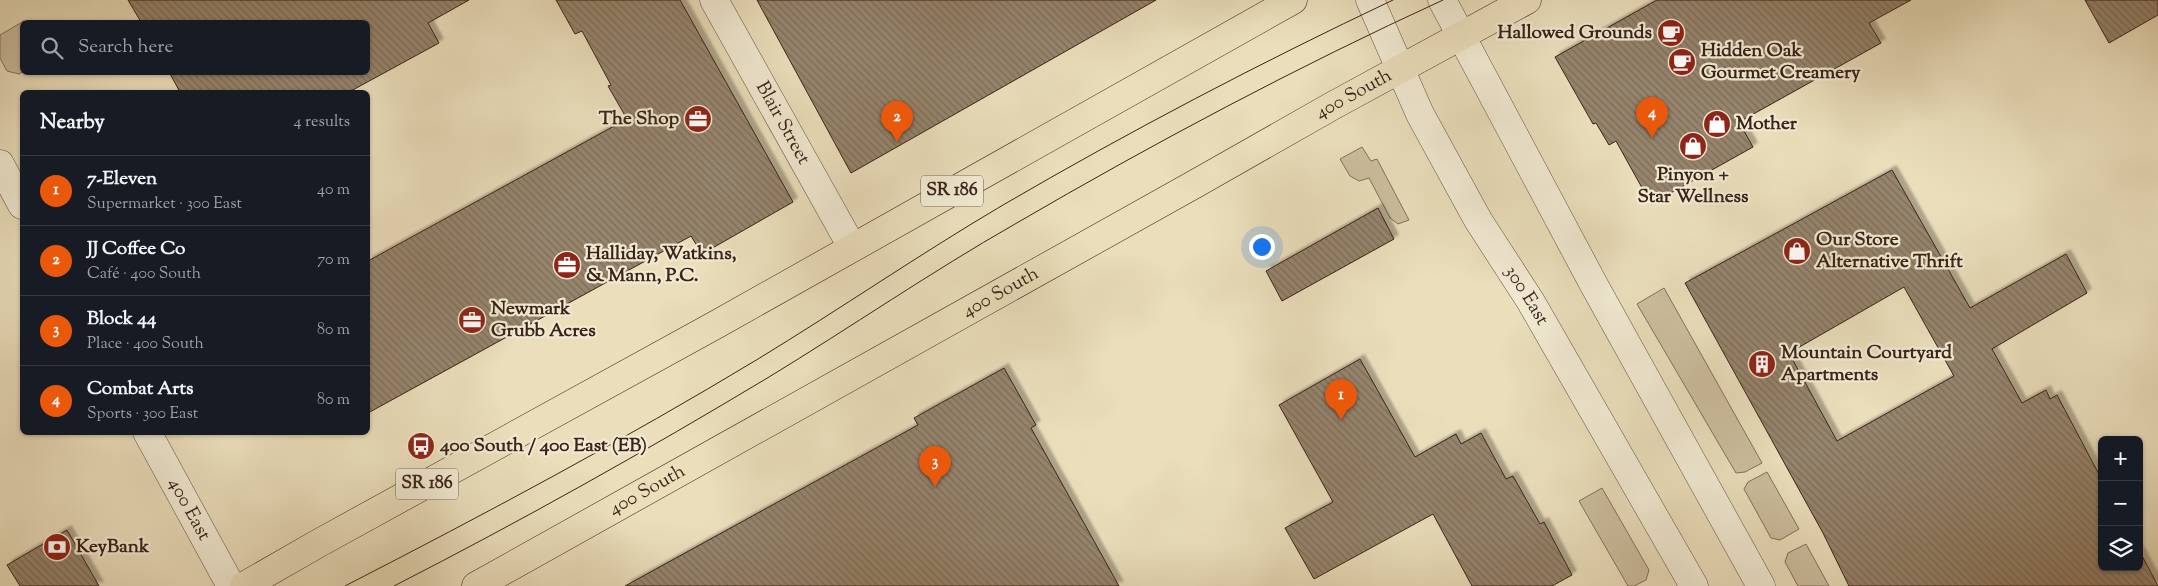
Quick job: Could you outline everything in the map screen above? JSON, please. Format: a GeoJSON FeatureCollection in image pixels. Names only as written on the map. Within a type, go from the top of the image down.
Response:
{"type":"FeatureCollection","features":[{"type":"Feature","properties":{"kind":"main road","name":"SR 186"},"geometry":{"type":"LineString","coordinates":[[244,586],[1293,0]]}},
{"type":"Feature","properties":{"kind":"main road","name":"400 South"},"geometry":{"type":"LineString","coordinates":[[476,586],[1400,68],[1526,0]]}},
{"type":"Feature","properties":{"kind":"street","name":"Blair Street"},"geometry":{"type":"LineString","coordinates":[[714,0],[852,247]]}},
{"type":"Feature","properties":{"kind":"street","name":"300 East"},"geometry":{"type":"LineString","coordinates":[[1370,0],[1420,114],[1478,220],[1531,302],[1694,586]]}},
{"type":"Feature","properties":{"kind":"street"},"geometry":{"type":"LineString","coordinates":[[1442,0],[1594,285],[1761,586]]}},
{"type":"Feature","properties":{"kind":"street"},"geometry":{"type":"LineString","coordinates":[[0,164],[20,201]]}},
{"type":"Feature","properties":{"kind":"street","name":"400 East"},"geometry":{"type":"LineString","coordinates":[[149,435],[231,586]]}},
{"type":"Feature","properties":{"kind":"shaded area"},"geometry":{"type":"Polygon","coordinates":[[[20,23],[19,74],[7,71],[0,58],[0,35],[20,23]]]}},
{"type":"Feature","properties":{"kind":"shaded area"},"geometry":{"type":"Polygon","coordinates":[[[1362,147],[1371,161],[1377,159],[1409,220],[1398,224],[1390,218],[1369,178],[1359,181],[1350,176],[1340,159],[1362,147]]]}},
{"type":"Feature","properties":{"kind":"shaded area"},"geometry":{"type":"Polygon","coordinates":[[[1664,288],[1762,463],[1745,472],[1736,473],[1637,304],[1664,288]]]}},
{"type":"Feature","properties":{"kind":"shaded area"},"geometry":{"type":"Polygon","coordinates":[[[1767,472],[1799,529],[1780,540],[1771,538],[1744,489],[1748,482],[1767,472]]]}},
{"type":"Feature","properties":{"kind":"shaded area"},"geometry":{"type":"Polygon","coordinates":[[[1602,488],[1649,570],[1646,580],[1634,586],[1628,586],[1579,501],[1602,488]]]}},
{"type":"Feature","properties":{"kind":"shaded area"},"geometry":{"type":"Polygon","coordinates":[[[1806,544],[1829,586],[1798,586],[1785,562],[1788,553],[1806,544]]]}},
{"type":"Feature","properties":{"kind":"building"},"geometry":{"type":"Polygon","coordinates":[[[128,0],[469,0],[428,23],[439,43],[353,90],[179,90],[171,75],[370,75],[370,20],[140,20],[128,0]]]}},
{"type":"Feature","properties":{"kind":"building"},"geometry":{"type":"Polygon","coordinates":[[[556,0],[680,0],[793,202],[702,254],[691,236],[370,412],[370,260],[627,119],[608,86],[611,85],[582,31],[575,34],[556,0]]]}},
{"type":"Feature","properties":{"kind":"building"},"geometry":{"type":"Polygon","coordinates":[[[757,0],[1156,0],[851,173],[757,0]]]}},
{"type":"Feature","properties":{"kind":"building"},"geometry":{"type":"Polygon","coordinates":[[[1657,0],[1911,0],[1869,23],[1881,43],[1739,122],[1753,147],[1651,204],[1616,141],[1609,145],[1596,123],[1593,124],[1555,57],[1657,0]]]}},
{"type":"Feature","properties":{"kind":"building"},"geometry":{"type":"Polygon","coordinates":[[[2085,0],[2158,0],[2158,15],[2109,43],[2085,0]]]}},
{"type":"Feature","properties":{"kind":"building"},"geometry":{"type":"Polygon","coordinates":[[[1892,170],[1970,308],[2066,254],[2087,293],[1992,349],[2022,403],[2046,390],[2050,399],[2057,395],[2098,472],[2098,571],[2143,571],[2143,558],[2158,586],[1849,586],[1823,533],[1685,283],[1892,170]],[[1904,287],[1789,353],[1837,441],[1954,376],[1904,287]]]}},
{"type":"Feature","properties":{"kind":"building"},"geometry":{"type":"Polygon","coordinates":[[[1378,208],[1394,239],[1282,301],[1266,271],[1378,208]]]}},
{"type":"Feature","properties":{"kind":"building"},"geometry":{"type":"Polygon","coordinates":[[[1360,359],[1415,457],[1456,434],[1461,444],[1481,433],[1506,479],[1513,476],[1540,524],[1544,522],[1572,575],[1552,586],[1472,586],[1433,514],[1314,579],[1285,528],[1333,502],[1279,405],[1360,359]]]}},
{"type":"Feature","properties":{"kind":"building"},"geometry":{"type":"Polygon","coordinates":[[[1004,368],[1036,425],[1031,428],[1119,586],[625,586],[918,425],[914,418],[1004,368]]]}},
{"type":"Feature","properties":{"kind":"building","name":"KeyBank"},"geometry":{"type":"Polygon","coordinates":[[[67,530],[99,586],[20,586],[7,565],[67,530]]]}},
{"type":"Feature","properties":{"kind":"tram line"},"geometry":{"type":"LineString","coordinates":[[345,586],[502,504],[657,419],[758,359],[1003,205],[1147,124],[1294,48],[1393,0]]}},
{"type":"Feature","properties":{"kind":"tram line"},"geometry":{"type":"LineString","coordinates":[[394,586],[536,511],[676,432],[769,377],[984,242],[1120,164],[1280,79],[1443,0]]}},
{"type":"Feature","properties":{"kind":"place","name":"Hallowed Grounds"},"geometry":{"type":"Point","coordinates":[1671,33]}},
{"type":"Feature","properties":{"kind":"place","name":"Hidden Oak Gourmet Creamery"},"geometry":{"type":"Point","coordinates":[1682,62]}},
{"type":"Feature","properties":{"kind":"place","name":"The Shop"},"geometry":{"type":"Point","coordinates":[698,119]}},
{"type":"Feature","properties":{"kind":"place","name":"Mother"},"geometry":{"type":"Point","coordinates":[1717,124]}},
{"type":"Feature","properties":{"kind":"place","name":"Combat Arts"},"geometry":{"type":"Point","coordinates":[1652,138]}},
{"type":"Feature","properties":{"kind":"place","name":"JJ Coffee Co"},"geometry":{"type":"Point","coordinates":[897,142]}},
{"type":"Feature","properties":{"kind":"place","name":"Pinyon + Star Wellness"},"geometry":{"type":"Point","coordinates":[1693,146]}},
{"type":"Feature","properties":{"kind":"place","name":"Our Store Alternative Thrift"},"geometry":{"type":"Point","coordinates":[1797,251]}},
{"type":"Feature","properties":{"kind":"place","name":"Halliday, Watkins, & Mann, P.C."},"geometry":{"type":"Point","coordinates":[567,265]}},
{"type":"Feature","properties":{"kind":"place","name":"Newmark Grubb Acres"},"geometry":{"type":"Point","coordinates":[472,320]}},
{"type":"Feature","properties":{"kind":"place","name":"Mountain Courtyard Apartments"},"geometry":{"type":"Point","coordinates":[1762,364]}},
{"type":"Feature","properties":{"kind":"place","name":"7-Eleven"},"geometry":{"type":"Point","coordinates":[1341,420]}},
{"type":"Feature","properties":{"kind":"place","name":"400 South / 400 East (EB)"},"geometry":{"type":"Point","coordinates":[421,446]}},
{"type":"Feature","properties":{"kind":"place","name":"Block 44"},"geometry":{"type":"Point","coordinates":[935,487]}},
{"type":"Feature","properties":{"kind":"place","name":"KeyBank"},"geometry":{"type":"Point","coordinates":[57,547]}}]}
